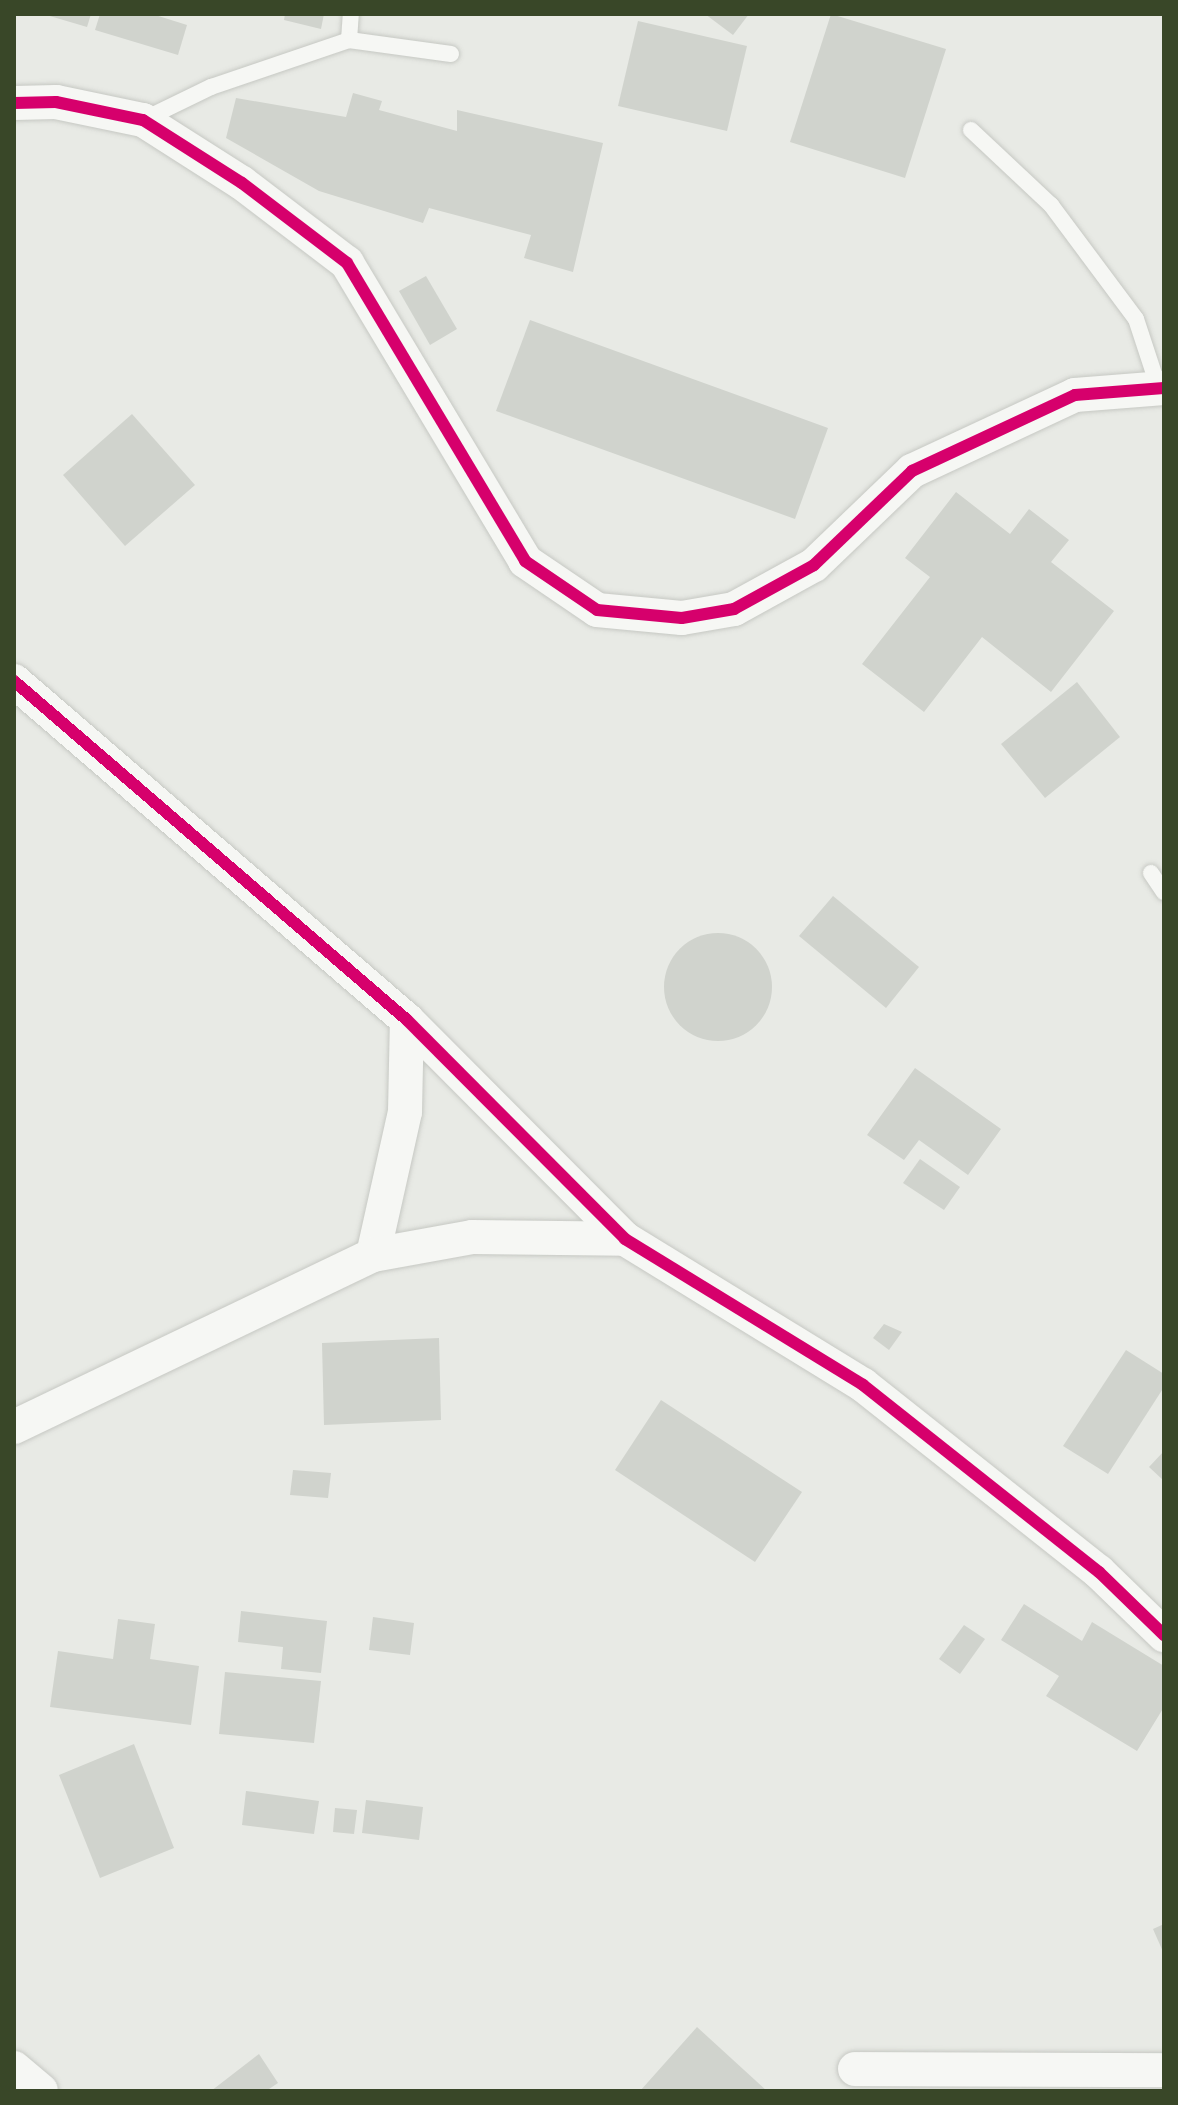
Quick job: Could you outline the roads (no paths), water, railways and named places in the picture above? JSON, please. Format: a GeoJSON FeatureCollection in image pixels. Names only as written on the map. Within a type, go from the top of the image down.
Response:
{"type":"FeatureCollection","features":[{"type":"Feature","properties":{"kind":"street"},"geometry":{"type":"LineString","coordinates":[[14,103],[56,102],[143,120],[347,263],[525,561],[597,610],[682,618],[734,609],[814,565],[912,471],[1075,395],[1161,387]]}},
{"type":"Feature","properties":{"kind":"street"},"geometry":{"type":"LineString","coordinates":[[14,681],[407,1020],[625,1239],[863,1385],[1099,1572],[1164,1635]]}},
{"type":"Feature","properties":{"kind":"street"},"geometry":{"type":"LineString","coordinates":[[373,1255],[405,1112],[407,1020]]}},
{"type":"Feature","properties":{"kind":"street"},"geometry":{"type":"LineString","coordinates":[[14,1427],[373,1255],[472,1237],[625,1239]]}},
{"type":"Feature","properties":{"kind":"street"},"geometry":{"type":"LineString","coordinates":[[14,2068],[41,2091]]}},
{"type":"Feature","properties":{"kind":"street"},"geometry":{"type":"LineString","coordinates":[[855,2069],[1164,2070]]}},
{"type":"Feature","properties":{"kind":"lane"},"geometry":{"type":"LineString","coordinates":[[349,40],[351,14]]}},
{"type":"Feature","properties":{"kind":"lane"},"geometry":{"type":"LineString","coordinates":[[143,120],[211,87],[349,40],[451,54]]}},
{"type":"Feature","properties":{"kind":"lane"},"geometry":{"type":"LineString","coordinates":[[971,130],[1051,205],[1136,319],[1161,387]]}},
{"type":"Feature","properties":{"kind":"lane"},"geometry":{"type":"LineString","coordinates":[[1151,873],[1164,892]]}}]}
